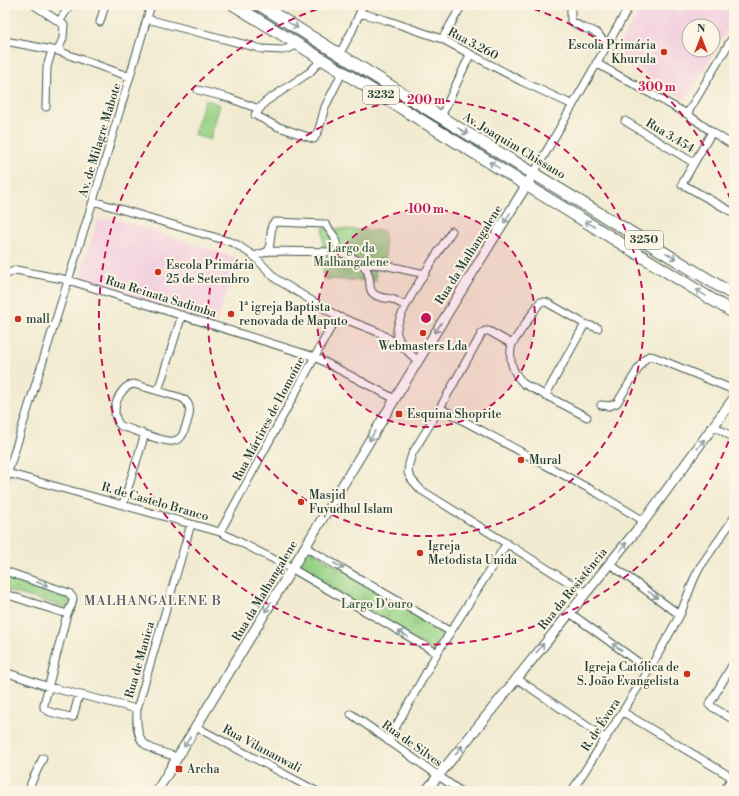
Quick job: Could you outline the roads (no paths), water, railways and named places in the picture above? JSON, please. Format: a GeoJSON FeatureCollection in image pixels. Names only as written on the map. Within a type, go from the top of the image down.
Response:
{"type":"FeatureCollection","features":[{"type":"Feature","properties":{"kind":"main road","name":"3232"},"geometry":{"type":"LineString","coordinates":[[234,5],[527,185]]}},
{"type":"Feature","properties":{"kind":"main road","name":"Av. Joaquim Chissano"},"geometry":{"type":"LineString","coordinates":[[260,5],[340,53],[440,117],[734,295]]}},
{"type":"Feature","properties":{"kind":"main road"},"geometry":{"type":"LineString","coordinates":[[527,185],[734,313]]}},
{"type":"Feature","properties":{"kind":"street"},"geometry":{"type":"LineString","coordinates":[[34,5],[65,26],[47,67],[46,107]]}},
{"type":"Feature","properties":{"kind":"street"},"geometry":{"type":"LineString","coordinates":[[59,22],[70,5]]}},
{"type":"Feature","properties":{"kind":"street"},"geometry":{"type":"LineString","coordinates":[[100,22],[105,5]]}},
{"type":"Feature","properties":{"kind":"street","name":"Av. de Milagre Mabote"},"geometry":{"type":"LineString","coordinates":[[5,482],[93,201],[151,5]]}},
{"type":"Feature","properties":{"kind":"street"},"geometry":{"type":"LineString","coordinates":[[340,53],[363,5]]}},
{"type":"Feature","properties":{"kind":"street"},"geometry":{"type":"LineString","coordinates":[[442,40],[462,5]]}},
{"type":"Feature","properties":{"kind":"street"},"geometry":{"type":"LineString","coordinates":[[571,5],[571,21],[583,28],[597,33],[607,45]]}},
{"type":"Feature","properties":{"kind":"street"},"geometry":{"type":"LineString","coordinates":[[534,173],[630,5]]}},
{"type":"Feature","properties":{"kind":"street","name":"Rua 3.260"},"geometry":{"type":"LineString","coordinates":[[360,13],[386,20],[442,40],[520,81],[573,104]]}},
{"type":"Feature","properties":{"kind":"street"},"geometry":{"type":"LineString","coordinates":[[147,19],[262,49],[282,50],[298,44]]}},
{"type":"Feature","properties":{"kind":"street"},"geometry":{"type":"LineString","coordinates":[[687,114],[734,35]]}},
{"type":"Feature","properties":{"kind":"street"},"geometry":{"type":"LineString","coordinates":[[5,41],[55,50],[130,77]]}},
{"type":"Feature","properties":{"kind":"street"},"geometry":{"type":"LineString","coordinates":[[440,117],[470,55]]}},
{"type":"Feature","properties":{"kind":"street"},"geometry":{"type":"LineString","coordinates":[[322,59],[310,72],[265,102],[255,114],[256,116],[276,126],[314,139],[322,120],[325,107],[343,71]]}},
{"type":"Feature","properties":{"kind":"street"},"geometry":{"type":"LineString","coordinates":[[596,63],[687,114],[734,146]]}},
{"type":"Feature","properties":{"kind":"street"},"geometry":{"type":"LineString","coordinates":[[198,90],[229,98],[259,109]]}},
{"type":"Feature","properties":{"kind":"street","name":"Rua 3.454"},"geometry":{"type":"LineString","coordinates":[[625,121],[694,163],[712,132]]}},
{"type":"Feature","properties":{"kind":"street"},"geometry":{"type":"LineString","coordinates":[[694,163],[682,184],[734,213]]}},
{"type":"Feature","properties":{"kind":"street","name":"Rua da Malhangalene"},"geometry":{"type":"LineString","coordinates":[[158,791],[291,568],[534,173]]}},
{"type":"Feature","properties":{"kind":"street"},"geometry":{"type":"LineString","coordinates":[[93,201],[234,243],[254,256],[276,279],[337,316],[378,332],[404,348],[418,360]]}},
{"type":"Feature","properties":{"kind":"street"},"geometry":{"type":"LineString","coordinates":[[270,251],[272,225],[276,222],[325,224],[334,236],[339,252]]}},
{"type":"Feature","properties":{"kind":"street"},"geometry":{"type":"LineString","coordinates":[[404,348],[397,333],[398,322],[406,306],[452,231]]}},
{"type":"Feature","properties":{"kind":"street"},"geometry":{"type":"LineString","coordinates":[[254,256],[270,251],[339,252],[362,264],[369,276],[370,289],[372,293],[376,296],[392,300],[406,306]]}},
{"type":"Feature","properties":{"kind":"street"},"geometry":{"type":"LineString","coordinates":[[362,264],[384,265],[425,274]]}},
{"type":"Feature","properties":{"kind":"street","name":"Rua Reinata Sadimba"},"geometry":{"type":"LineString","coordinates":[[5,275],[16,270],[68,280],[315,357],[394,401]]}},
{"type":"Feature","properties":{"kind":"street"},"geometry":{"type":"LineString","coordinates":[[586,417],[527,387],[517,377],[512,369],[510,352],[512,344],[540,302],[546,302],[585,324],[598,328]]}},
{"type":"Feature","properties":{"kind":"street"},"geometry":{"type":"LineString","coordinates":[[158,391],[182,316]]}},
{"type":"Feature","properties":{"kind":"street","name":"Rua Mártires de Homoíne"},"geometry":{"type":"LineString","coordinates":[[220,532],[337,316]]}},
{"type":"Feature","properties":{"kind":"street"},"geometry":{"type":"LineString","coordinates":[[545,396],[585,324]]}},
{"type":"Feature","properties":{"kind":"street"},"geometry":{"type":"LineString","coordinates":[[512,344],[489,331],[482,333],[440,408],[412,454],[408,473],[421,490],[508,543],[586,594]]}},
{"type":"Feature","properties":{"kind":"street"},"geometry":{"type":"LineString","coordinates":[[601,404],[609,406],[617,403],[643,361],[650,356],[734,390]]}},
{"type":"Feature","properties":{"kind":"street"},"geometry":{"type":"LineString","coordinates":[[134,384],[158,391],[182,398],[188,403],[190,411],[184,434],[178,440],[169,441],[121,426],[116,420],[114,412],[120,394],[122,390],[129,385],[134,384]]}},
{"type":"Feature","properties":{"kind":"street","name":"Rua da Resistência"},"geometry":{"type":"LineString","coordinates":[[426,791],[644,521],[734,398]]}},
{"type":"Feature","properties":{"kind":"street"},"geometry":{"type":"LineString","coordinates":[[440,408],[598,494],[644,521]]}},
{"type":"Feature","properties":{"kind":"street"},"geometry":{"type":"LineString","coordinates":[[714,426],[734,438]]}},
{"type":"Feature","properties":{"kind":"street"},"geometry":{"type":"LineString","coordinates":[[123,504],[146,434]]}},
{"type":"Feature","properties":{"kind":"street","name":"R. de Castelo Branco"},"geometry":{"type":"LineString","coordinates":[[7,473],[220,532],[291,568]]}},
{"type":"Feature","properties":{"kind":"street","name":"R. de Évora"},"geometry":{"type":"LineString","coordinates":[[572,791],[649,670],[680,615],[697,573],[734,518]]}},
{"type":"Feature","properties":{"kind":"street","name":"Rua de Manica"},"geometry":{"type":"LineString","coordinates":[[177,757],[150,748],[144,744],[137,733],[137,709],[191,524]]}},
{"type":"Feature","properties":{"kind":"street"},"geometry":{"type":"LineString","coordinates":[[388,741],[437,653],[508,543]]}},
{"type":"Feature","properties":{"kind":"street"},"geometry":{"type":"LineString","coordinates":[[305,547],[451,632]]}},
{"type":"Feature","properties":{"kind":"street"},"geometry":{"type":"LineString","coordinates":[[610,564],[680,615]]}},
{"type":"Feature","properties":{"kind":"street"},"geometry":{"type":"LineString","coordinates":[[291,568],[437,653]]}},
{"type":"Feature","properties":{"kind":"street"},"geometry":{"type":"LineString","coordinates":[[5,571],[68,593],[73,598],[67,614],[44,706],[46,710],[50,712],[70,717],[73,716],[79,695]]}},
{"type":"Feature","properties":{"kind":"street"},"geometry":{"type":"LineString","coordinates":[[5,594],[67,614]]}},
{"type":"Feature","properties":{"kind":"street"},"geometry":{"type":"LineString","coordinates":[[570,613],[649,670]]}},
{"type":"Feature","properties":{"kind":"street"},"geometry":{"type":"LineString","coordinates":[[734,662],[709,705],[734,720]]}},
{"type":"Feature","properties":{"kind":"street"},"geometry":{"type":"LineString","coordinates":[[5,672],[48,687],[137,709]]}},
{"type":"Feature","properties":{"kind":"street"},"geometry":{"type":"LineString","coordinates":[[516,678],[606,739]]}},
{"type":"Feature","properties":{"kind":"street"},"geometry":{"type":"LineString","coordinates":[[623,712],[733,777],[724,791]]}},
{"type":"Feature","properties":{"kind":"street","name":"Rua de Silves"},"geometry":{"type":"LineString","coordinates":[[351,714],[460,791]]}},
{"type":"Feature","properties":{"kind":"street","name":"Rua Vilananwali"},"geometry":{"type":"LineString","coordinates":[[196,727],[316,791]]}},
{"type":"Feature","properties":{"kind":"street"},"geometry":{"type":"LineString","coordinates":[[30,791],[31,782],[43,758]]}},
{"type":"Feature","properties":{"kind":"place","name":"Escola Primária Khurula"},"geometry":{"type":"Point","coordinates":[664,52]}},
{"type":"Feature","properties":{"kind":"place","name":"Escola Primária 25 de Setembro"},"geometry":{"type":"Point","coordinates":[158,272]}},
{"type":"Feature","properties":{"kind":"place","name":"1ª igreja Baptista renovada de Maputo"},"geometry":{"type":"Point","coordinates":[231,314]}},
{"type":"Feature","properties":{"kind":"place","name":"mall"},"geometry":{"type":"Point","coordinates":[18,319]}},
{"type":"Feature","properties":{"kind":"place","name":"Webmasters Lda"},"geometry":{"type":"Point","coordinates":[423,333]}},
{"type":"Feature","properties":{"kind":"place","name":"Esquina Shoprite"},"geometry":{"type":"Point","coordinates":[399,414]}},
{"type":"Feature","properties":{"kind":"place","name":"Mural"},"geometry":{"type":"Point","coordinates":[521,460]}},
{"type":"Feature","properties":{"kind":"place","name":"Masjid Fuyudhul Islam"},"geometry":{"type":"Point","coordinates":[301,502]}},
{"type":"Feature","properties":{"kind":"place","name":"Igreja Metodista Unida"},"geometry":{"type":"Point","coordinates":[420,553]}},
{"type":"Feature","properties":{"kind":"place","name":"Igreja Católica de S. João Evangelista"},"geometry":{"type":"Point","coordinates":[687,674]}},
{"type":"Feature","properties":{"kind":"place","name":"Archa"},"geometry":{"type":"Point","coordinates":[179,769]}},
{"type":"Feature","properties":{"kind":"district","name":"MALHANGALENE B"},"geometry":{"type":"Point","coordinates":[153,601]}},
{"type":"Feature","properties":{"kind":"park label","name":"Largo da Malhangalene"},"geometry":{"type":"Point","coordinates":[351,255]}},
{"type":"Feature","properties":{"kind":"park label","name":"Largo D'ouro"},"geometry":{"type":"Point","coordinates":[377,604]}}]}
